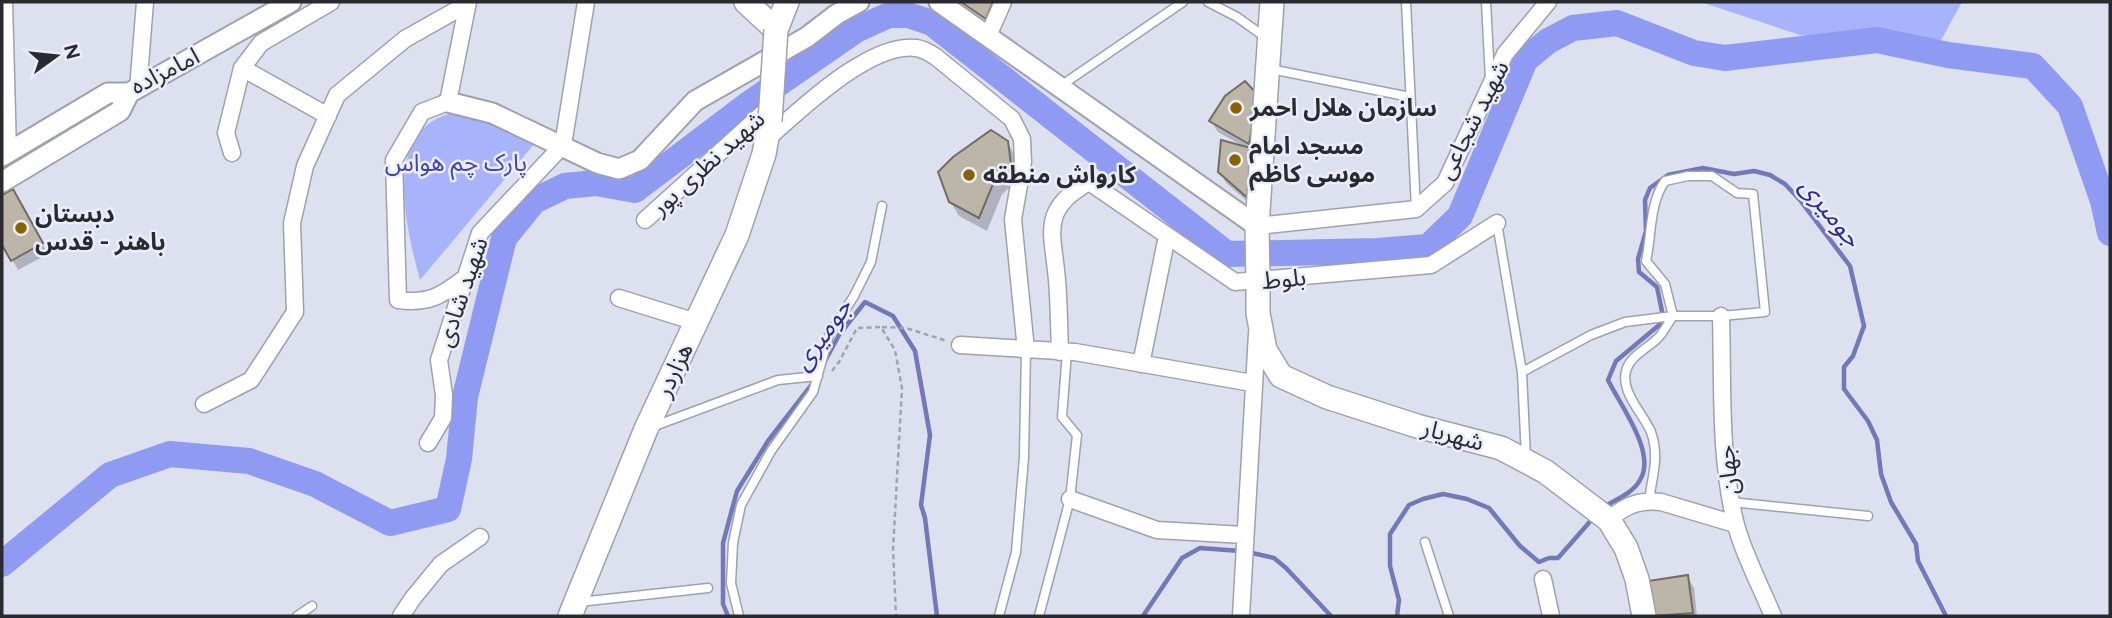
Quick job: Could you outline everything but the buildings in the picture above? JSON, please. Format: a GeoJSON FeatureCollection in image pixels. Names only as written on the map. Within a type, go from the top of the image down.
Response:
{"type":"FeatureCollection","features":[{"type":"Feature","properties":{"kind":"main road"},"geometry":{"type":"LineString","coordinates":[[746,2],[776,30]]}},
{"type":"Feature","properties":{"kind":"main road"},"geometry":{"type":"LineString","coordinates":[[766,2],[776,30]]}},
{"type":"Feature","properties":{"kind":"main road"},"geometry":{"type":"LineString","coordinates":[[773,2],[776,30]]}},
{"type":"Feature","properties":{"kind":"main road"},"geometry":{"type":"LineString","coordinates":[[776,30],[787,2]]}},
{"type":"Feature","properties":{"kind":"main road","name":"شهریار"},"geometry":{"type":"LineString","coordinates":[[1272,2],[1257,233],[1258,313],[1265,350],[1281,376],[1327,397],[1501,448],[1546,472],[1601,514],[1626,548],[1637,579],[1644,616]]}},
{"type":"Feature","properties":{"kind":"main road","name":"هزاردر"},"geometry":{"type":"LineString","coordinates":[[573,609],[646,429],[737,235],[769,122],[776,30]]}},
{"type":"Feature","properties":{"kind":"street"},"geometry":{"type":"LineString","coordinates":[[3,3],[4,167],[57,149],[120,111],[134,91],[145,2]]}},
{"type":"Feature","properties":{"kind":"street","name":"امامزاده"},"geometry":{"type":"LineString","coordinates":[[4,167],[46,130],[108,93],[134,91],[291,2]]}},
{"type":"Feature","properties":{"kind":"street"},"geometry":{"type":"LineString","coordinates":[[232,153],[226,133],[242,68],[261,43],[331,2]]}},
{"type":"Feature","properties":{"kind":"street"},"geometry":{"type":"LineString","coordinates":[[563,145],[586,2]]}},
{"type":"Feature","properties":{"kind":"street"},"geometry":{"type":"LineString","coordinates":[[466,277],[434,299],[415,302],[398,300],[394,160],[422,112],[448,102],[492,113],[597,163],[619,169],[640,160],[695,101],[807,37],[837,14],[859,2]]}},
{"type":"Feature","properties":{"kind":"street"},"geometry":{"type":"LineString","coordinates":[[926,2],[942,4],[988,36],[1257,233],[1416,209]]}},
{"type":"Feature","properties":{"kind":"street"},"geometry":{"type":"LineString","coordinates":[[988,36],[1003,2]]}},
{"type":"Feature","properties":{"kind":"street","name":"شهید شجاعی"},"geometry":{"type":"LineString","coordinates":[[1416,209],[1444,183],[1505,54],[1548,2]]}},
{"type":"Feature","properties":{"kind":"street"},"geometry":{"type":"LineString","coordinates":[[448,102],[468,3]]}},
{"type":"Feature","properties":{"kind":"street"},"geometry":{"type":"LineString","coordinates":[[204,404],[251,380],[295,312],[292,223],[305,166],[337,95],[405,39],[468,3]]}},
{"type":"Feature","properties":{"kind":"street","name":"شهید نظری پور"},"geometry":{"type":"LineString","coordinates":[[645,220],[769,122],[857,67],[886,53],[905,48],[924,50],[1012,119],[1022,139],[1023,162],[1013,219],[1027,350]]}},
{"type":"Feature","properties":{"kind":"street"},"geometry":{"type":"LineString","coordinates":[[242,68],[328,116]]}},
{"type":"Feature","properties":{"kind":"street"},"geometry":{"type":"LineString","coordinates":[[46,130],[48,145],[57,149]]}},
{"type":"Feature","properties":{"kind":"street","name":"شهید شادی"},"geometry":{"type":"LineString","coordinates":[[428,443],[443,418],[444,395],[439,360],[480,233],[563,145]]}},
{"type":"Feature","properties":{"kind":"street","name":"بلوط"},"geometry":{"type":"LineString","coordinates":[[1060,352],[1057,279],[1050,233],[1060,203],[1089,181],[1234,282],[1431,265],[1497,223]]}},
{"type":"Feature","properties":{"kind":"street"},"geometry":{"type":"LineString","coordinates":[[1141,364],[1167,236]]}},
{"type":"Feature","properties":{"kind":"street"},"geometry":{"type":"LineString","coordinates":[[619,298],[696,322]]}},
{"type":"Feature","properties":{"kind":"street"},"geometry":{"type":"LineString","coordinates":[[1241,616],[1258,313]]}},
{"type":"Feature","properties":{"kind":"street","name":"جهان"},"geometry":{"type":"LineString","coordinates":[[1721,316],[1725,444],[1731,502],[1735,524],[1773,616]]}},
{"type":"Feature","properties":{"kind":"street"},"geometry":{"type":"LineString","coordinates":[[960,345],[1060,352],[1252,383]]}},
{"type":"Feature","properties":{"kind":"street"},"geometry":{"type":"LineString","coordinates":[[1070,499],[1157,530],[1244,530]]}},
{"type":"Feature","properties":{"kind":"street"},"geometry":{"type":"LineString","coordinates":[[1601,514],[1636,502],[1649,501],[1661,502],[1735,524]]}},
{"type":"Feature","properties":{"kind":"street"},"geometry":{"type":"LineString","coordinates":[[422,616],[405,610],[441,564],[480,537]]}},
{"type":"Feature","properties":{"kind":"street"},"geometry":{"type":"LineString","coordinates":[[1543,579],[1551,616]]}},
{"type":"Feature","properties":{"kind":"lane"},"geometry":{"type":"LineString","coordinates":[[1059,86],[1183,2]]}},
{"type":"Feature","properties":{"kind":"lane"},"geometry":{"type":"LineString","coordinates":[[1208,2],[1237,17],[1269,41]]}},
{"type":"Feature","properties":{"kind":"lane"},"geometry":{"type":"LineString","coordinates":[[1406,2],[1416,209]]}},
{"type":"Feature","properties":{"kind":"lane"},"geometry":{"type":"LineString","coordinates":[[1486,2],[1491,85]]}},
{"type":"Feature","properties":{"kind":"lane"},"geometry":{"type":"LineString","coordinates":[[1268,69],[1410,97]]}},
{"type":"Feature","properties":{"kind":"lane"},"geometry":{"type":"LineString","coordinates":[[1522,372],[1591,335],[1625,322],[1673,316],[1765,312],[1753,194],[1737,193],[1712,176],[1688,176],[1665,181],[1658,192],[1652,214],[1646,261],[1665,284],[1673,316],[1660,336],[1634,358],[1626,369],[1625,384],[1651,432],[1656,451],[1655,474],[1649,501]]}},
{"type":"Feature","properties":{"kind":"lane"},"geometry":{"type":"LineString","coordinates":[[739,616],[731,583],[733,543],[741,505],[771,451],[813,392],[829,335],[855,296],[871,262],[882,206]]}},
{"type":"Feature","properties":{"kind":"lane"},"geometry":{"type":"LineString","coordinates":[[1497,223],[1522,372],[1526,460]]}},
{"type":"Feature","properties":{"kind":"lane"},"geometry":{"type":"LineString","coordinates":[[999,616],[1016,552],[1024,457],[1027,350]]}},
{"type":"Feature","properties":{"kind":"lane"},"geometry":{"type":"LineString","coordinates":[[1039,616],[1070,499],[1077,435],[1062,417],[1060,352]]}},
{"type":"Feature","properties":{"kind":"lane"},"geometry":{"type":"LineString","coordinates":[[646,429],[778,380],[818,376]]}},
{"type":"Feature","properties":{"kind":"lane"},"geometry":{"type":"LineString","coordinates":[[1731,502],[1868,516]]}},
{"type":"Feature","properties":{"kind":"lane"},"geometry":{"type":"LineString","coordinates":[[1425,542],[1449,616]]}},
{"type":"Feature","properties":{"kind":"lane"},"geometry":{"type":"LineString","coordinates":[[573,609],[708,588]]}},
{"type":"Feature","properties":{"kind":"lane"},"geometry":{"type":"LineString","coordinates":[[297,616],[312,606]]}},
{"type":"Feature","properties":{"kind":"path"},"geometry":{"type":"LineString","coordinates":[[875,327],[906,328],[960,345]]}},
{"type":"Feature","properties":{"kind":"path"},"geometry":{"type":"LineString","coordinates":[[833,330],[881,327],[895,350],[902,388],[893,549],[896,616]]}},
{"type":"Feature","properties":{"kind":"path"},"geometry":{"type":"LineString","coordinates":[[813,392],[839,362],[857,328]]}},
{"type":"Feature","properties":{"kind":"green space"},"geometry":{"type":"Polygon","coordinates":[[[1701,2],[1962,2],[1935,51],[1800,35],[1701,2]]]}},
{"type":"Feature","properties":{"kind":"green space","name":"پارک چم هواس"},"geometry":{"type":"Polygon","coordinates":[[[449,114],[478,117],[535,143],[420,280],[406,211],[404,186],[407,162],[414,141],[428,125],[449,114]]]}},
{"type":"Feature","properties":{"kind":"waterway"},"geometry":{"type":"LineString","coordinates":[[2,564],[110,475],[170,454],[249,461],[315,484],[390,523],[448,509],[459,459],[465,397],[504,238],[534,201],[565,186],[596,183],[635,190],[746,106],[856,30],[889,15],[908,15],[932,23],[1227,254],[1377,251],[1428,247],[1460,216],[1525,60],[1548,41],[1573,28],[1617,23],[1694,53],[1725,58],[1877,40],[1948,55],[2033,66],[2070,106],[2103,201],[2110,233]]}},
{"type":"Feature","properties":{"kind":"waterway","name":"جومیری"},"geometry":{"type":"LineString","coordinates":[[1605,506],[1633,489],[1644,469],[1641,443],[1608,380],[1616,361],[1664,321],[1657,287],[1639,272],[1638,259],[1646,231],[1645,200],[1650,188],[1668,175],[1703,168],[1734,174],[1754,171],[1770,175],[1785,184],[1800,200],[1850,266],[1864,326],[1853,356],[1844,367],[1844,389],[1868,421],[1877,440],[1881,474],[1891,502],[1916,544],[1918,561],[1946,616]]}},
{"type":"Feature","properties":{"kind":"waterway","name":"جومیری"},"geometry":{"type":"LineString","coordinates":[[824,363],[839,335],[865,302],[893,316],[915,351],[930,435],[921,505],[925,518],[937,616]]}},
{"type":"Feature","properties":{"kind":"waterway","name":"جومیری"},"geometry":{"type":"LineString","coordinates":[[728,616],[723,604],[723,543],[737,491],[768,441],[813,383]]}},
{"type":"Feature","properties":{"kind":"waterway","name":"جومیری"},"geometry":{"type":"LineString","coordinates":[[1397,616],[1399,600],[1390,566],[1390,534],[1409,505],[1443,494],[1467,499],[1489,508],[1520,546],[1539,562],[1558,558],[1594,517]]}},
{"type":"Feature","properties":{"kind":"waterway","name":"جومیری"},"geometry":{"type":"LineString","coordinates":[[1143,616],[1182,558],[1200,548],[1240,551]]}},
{"type":"Feature","properties":{"kind":"waterway","name":"جومیری"},"geometry":{"type":"LineString","coordinates":[[1248,552],[1274,558],[1331,616]]}},
{"type":"Feature","properties":{"kind":"place","name":"سازمان هلال احمر"},"geometry":{"type":"Point","coordinates":[1236,108]}},
{"type":"Feature","properties":{"kind":"place","name":"مسجد امام موسی کاظم"},"geometry":{"type":"Point","coordinates":[1235,160]}},
{"type":"Feature","properties":{"kind":"place","name":"کارواش منطقه"},"geometry":{"type":"Point","coordinates":[969,175]}},
{"type":"Feature","properties":{"kind":"place","name":"دبستان باهنر - قدس"},"geometry":{"type":"Point","coordinates":[21,228]}}]}
